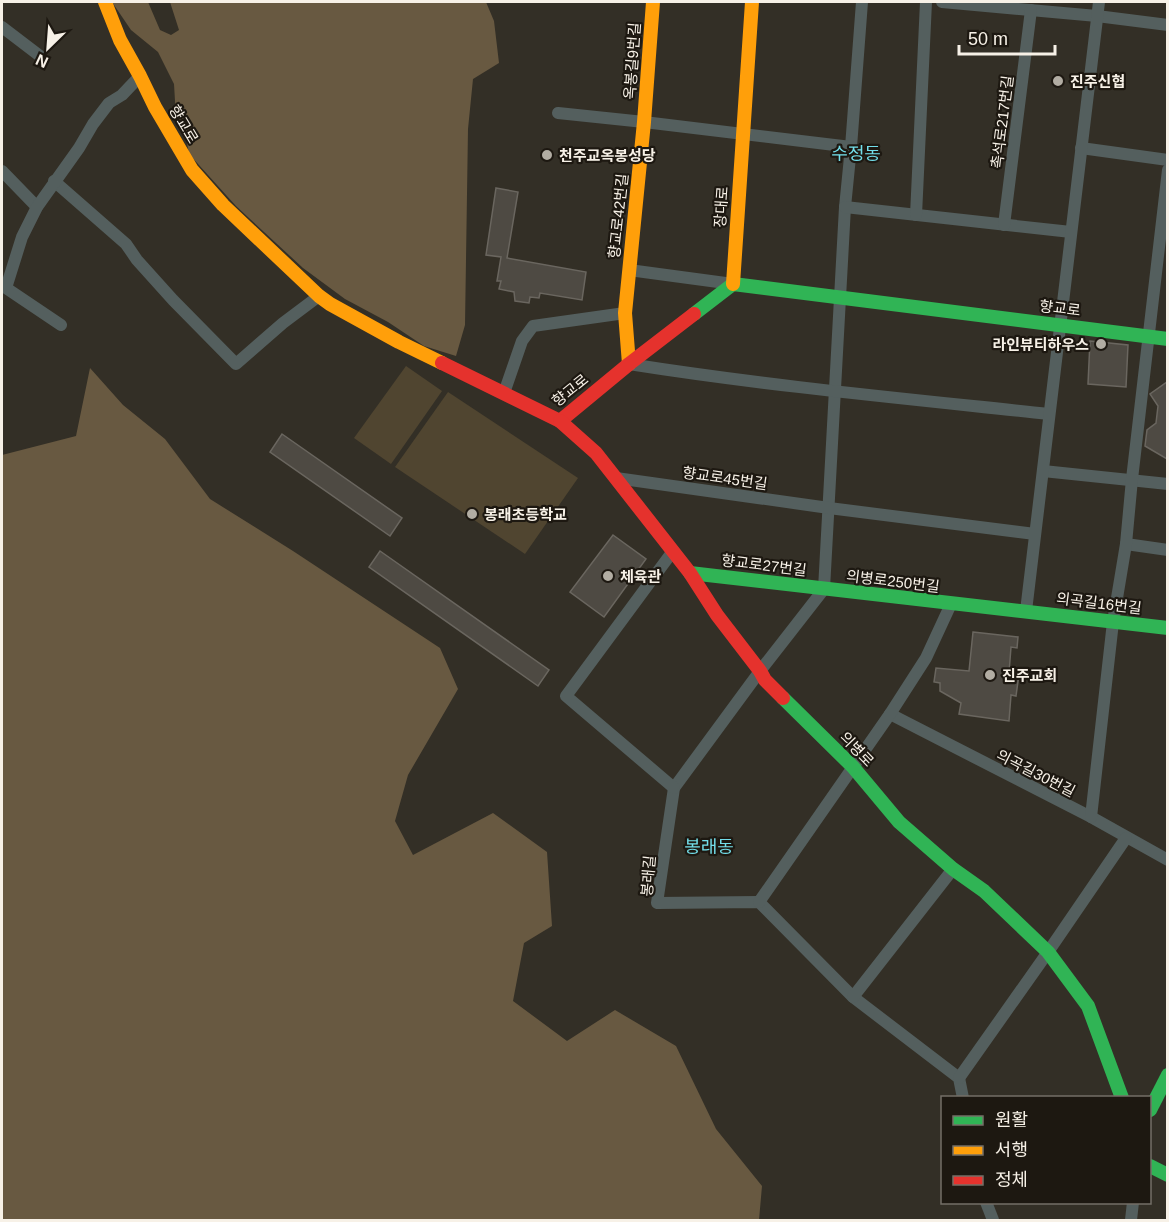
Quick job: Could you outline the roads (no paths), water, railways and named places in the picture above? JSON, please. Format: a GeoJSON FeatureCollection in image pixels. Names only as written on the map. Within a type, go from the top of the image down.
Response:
{"type":"FeatureCollection","features":[{"type":"Feature","properties":{"kind":"street","name":"향교로"},"geometry":{"type":"LineString","coordinates":[[105,2],[120,40],[155,107],[192,170],[222,205],[319,296],[444,366],[560,421],[629,364],[733,284],[1167,339]]}},
{"type":"Feature","properties":{"kind":"street","name":"옥봉길9번길"},"geometry":{"type":"LineString","coordinates":[[644,122],[653,2]]}},
{"type":"Feature","properties":{"kind":"street","name":"장대로"},"geometry":{"type":"LineString","coordinates":[[733,284],[752,2]]}},
{"type":"Feature","properties":{"kind":"street","name":"향교로27번길"},"geometry":{"type":"LineString","coordinates":[[690,573],[825,589],[845,207],[861,2]]}},
{"type":"Feature","properties":{"kind":"street"},"geometry":{"type":"LineString","coordinates":[[916,215],[926,2]]}},
{"type":"Feature","properties":{"kind":"street"},"geometry":{"type":"LineString","coordinates":[[942,2],[976,3],[1167,25]]}},
{"type":"Feature","properties":{"kind":"street"},"geometry":{"type":"LineString","coordinates":[[1026,611],[1099,2]]}},
{"type":"Feature","properties":{"kind":"street","name":"촉석로217번길"},"geometry":{"type":"LineString","coordinates":[[1004,225],[1031,10]]}},
{"type":"Feature","properties":{"kind":"street"},"geometry":{"type":"LineString","coordinates":[[2,27],[40,56]]}},
{"type":"Feature","properties":{"kind":"street"},"geometry":{"type":"LineString","coordinates":[[61,325],[6,288],[22,237],[37,207],[109,103],[122,95],[140,76]]}},
{"type":"Feature","properties":{"kind":"street"},"geometry":{"type":"LineString","coordinates":[[558,113],[851,147]]}},
{"type":"Feature","properties":{"kind":"street","name":"향교로42번길"},"geometry":{"type":"LineString","coordinates":[[629,364],[625,313],[644,122]]}},
{"type":"Feature","properties":{"kind":"street"},"geometry":{"type":"LineString","coordinates":[[1081,148],[1167,160]]}},
{"type":"Feature","properties":{"kind":"street"},"geometry":{"type":"LineString","coordinates":[[1091,817],[1113,622],[1126,544],[1167,170]]}},
{"type":"Feature","properties":{"kind":"street"},"geometry":{"type":"LineString","coordinates":[[2,171],[37,207]]}},
{"type":"Feature","properties":{"kind":"street"},"geometry":{"type":"LineString","coordinates":[[54,181],[126,244],[137,260],[173,300],[236,364],[283,323],[319,296]]}},
{"type":"Feature","properties":{"kind":"street"},"geometry":{"type":"LineString","coordinates":[[845,207],[1071,232]]}},
{"type":"Feature","properties":{"kind":"street"},"geometry":{"type":"LineString","coordinates":[[629,270],[733,284]]}},
{"type":"Feature","properties":{"kind":"street"},"geometry":{"type":"LineString","coordinates":[[504,393],[522,341],[533,326],[625,313]]}},
{"type":"Feature","properties":{"kind":"street"},"geometry":{"type":"LineString","coordinates":[[629,364],[1049,414]]}},
{"type":"Feature","properties":{"kind":"street","name":"의병로"},"geometry":{"type":"LineString","coordinates":[[560,421],[596,453],[616,478],[690,573],[717,615],[765,680],[853,767],[899,822],[953,869],[984,891],[1048,952],[1088,1006],[1121,1096]]}},
{"type":"Feature","properties":{"kind":"street"},"geometry":{"type":"LineString","coordinates":[[1042,471],[1167,484]]}},
{"type":"Feature","properties":{"kind":"street","name":"향교로45번길"},"geometry":{"type":"LineString","coordinates":[[616,478],[829,508]]}},
{"type":"Feature","properties":{"kind":"street"},"geometry":{"type":"LineString","coordinates":[[829,508],[1035,534]]}},
{"type":"Feature","properties":{"kind":"street"},"geometry":{"type":"LineString","coordinates":[[1126,544],[1167,550]]}},
{"type":"Feature","properties":{"kind":"street"},"geometry":{"type":"LineString","coordinates":[[673,551],[566,696],[674,788]]}},
{"type":"Feature","properties":{"kind":"street","name":"의병로250번길"},"geometry":{"type":"LineString","coordinates":[[674,788],[760,671],[825,589],[1026,611]]}},
{"type":"Feature","properties":{"kind":"street"},"geometry":{"type":"LineString","coordinates":[[951,604],[926,658],[890,714],[759,902],[853,997],[959,1078],[963,1096]]}},
{"type":"Feature","properties":{"kind":"street","name":"의곡길16번길"},"geometry":{"type":"LineString","coordinates":[[1026,611],[1167,628]]}},
{"type":"Feature","properties":{"kind":"street","name":"의곡길30번길"},"geometry":{"type":"LineString","coordinates":[[890,714],[1091,817],[1167,860]]}},
{"type":"Feature","properties":{"kind":"street","name":"봉래길"},"geometry":{"type":"LineString","coordinates":[[674,788],[657,903],[759,902]]}},
{"type":"Feature","properties":{"kind":"street"},"geometry":{"type":"LineString","coordinates":[[959,1078],[1126,838]]}},
{"type":"Feature","properties":{"kind":"street"},"geometry":{"type":"LineString","coordinates":[[853,997],[953,869]]}},
{"type":"Feature","properties":{"kind":"street"},"geometry":{"type":"LineString","coordinates":[[1151,1106],[1167,1075]]}},
{"type":"Feature","properties":{"kind":"street"},"geometry":{"type":"LineString","coordinates":[[1151,1167],[1167,1175]]}},
{"type":"Feature","properties":{"kind":"street"},"geometry":{"type":"LineString","coordinates":[[987,1204],[993,1221]]}},
{"type":"Feature","properties":{"kind":"street"},"geometry":{"type":"LineString","coordinates":[[1131,1221],[1133,1204]]}},
{"type":"Feature","properties":{"kind":"place","name":"진주신협"},"geometry":{"type":"Point","coordinates":[1058,81]}},
{"type":"Feature","properties":{"kind":"place","name":"천주교옥봉성당"},"geometry":{"type":"Point","coordinates":[547,155]}},
{"type":"Feature","properties":{"kind":"place","name":"라인뷰티하우스"},"geometry":{"type":"Point","coordinates":[1101,344]}},
{"type":"Feature","properties":{"kind":"place","name":"봉래초등학교"},"geometry":{"type":"Point","coordinates":[472,514]}},
{"type":"Feature","properties":{"kind":"place","name":"체육관"},"geometry":{"type":"Point","coordinates":[608,576]}},
{"type":"Feature","properties":{"kind":"place","name":"진주교회"},"geometry":{"type":"Point","coordinates":[990,675]}},
{"type":"Feature","properties":{"kind":"district","name":"수정동"},"geometry":{"type":"Point","coordinates":[856,154]}},
{"type":"Feature","properties":{"kind":"district","name":"봉래동"},"geometry":{"type":"Point","coordinates":[709,847]}}]}
